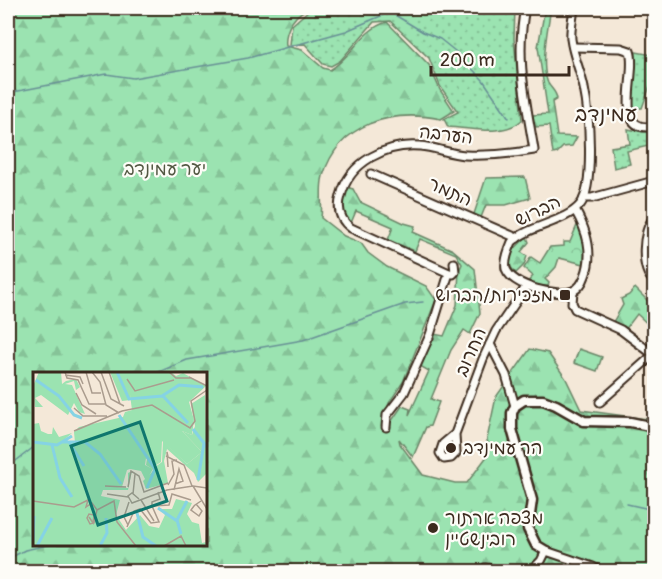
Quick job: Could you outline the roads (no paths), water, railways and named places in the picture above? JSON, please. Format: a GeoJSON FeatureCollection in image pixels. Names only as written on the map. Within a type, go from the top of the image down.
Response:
{"type":"FeatureCollection","features":[{"type":"Feature","properties":{"kind":"main road"},"geometry":{"type":"LineString","coordinates":[[546,551],[536,545],[528,529],[532,500],[512,429],[512,413],[515,406],[524,400],[543,400],[584,421],[630,422],[654,427]]}},
{"type":"Feature","properties":{"kind":"street","name":"הערבה"},"geometry":{"type":"LineString","coordinates":[[449,273],[351,228],[340,215],[339,204],[342,192],[347,179],[354,170],[372,157],[396,147],[420,146],[474,155],[510,154],[534,150],[520,60],[520,34],[525,8]]}},
{"type":"Feature","properties":{"kind":"street"},"geometry":{"type":"LineString","coordinates":[[574,8],[571,30],[588,109],[590,158],[584,198],[575,210]]}},
{"type":"Feature","properties":{"kind":"street"},"geometry":{"type":"LineString","coordinates":[[573,47],[621,48],[630,51],[632,62],[629,96],[631,117],[636,125],[641,127],[654,126]]}},
{"type":"Feature","properties":{"kind":"street","name":"התמר"},"geometry":{"type":"LineString","coordinates":[[371,174],[517,238]]}},
{"type":"Feature","properties":{"kind":"street"},"geometry":{"type":"LineString","coordinates":[[584,198],[592,198],[654,181]]}},
{"type":"Feature","properties":{"kind":"street","name":"הברוש"},"geometry":{"type":"LineString","coordinates":[[526,287],[508,273],[506,267],[510,247],[517,238],[575,210],[587,237],[589,257],[584,280],[573,291]]}},
{"type":"Feature","properties":{"kind":"street"},"geometry":{"type":"LineString","coordinates":[[654,218],[648,229],[644,259],[647,274],[654,281]]}},
{"type":"Feature","properties":{"kind":"street"},"geometry":{"type":"LineString","coordinates":[[386,427],[387,416],[404,393],[430,335],[449,273],[454,273],[456,269],[454,263]]}},
{"type":"Feature","properties":{"kind":"street"},"geometry":{"type":"LineString","coordinates":[[526,287],[573,291],[573,305],[577,310],[618,327],[654,355],[600,402]]}},
{"type":"Feature","properties":{"kind":"street","name":"החרוב"},"geometry":{"type":"LineString","coordinates":[[455,434],[490,344],[505,316],[526,287]]}},
{"type":"Feature","properties":{"kind":"street"},"geometry":{"type":"LineString","coordinates":[[490,344],[506,375],[515,406]]}},
{"type":"Feature","properties":{"kind":"street"},"geometry":{"type":"LineString","coordinates":[[530,572],[541,561],[546,551],[602,572]]}},
{"type":"Feature","properties":{"kind":"street"},"geometry":{"type":"LineString","coordinates":[[479,572],[485,568],[510,572]]}},
{"type":"Feature","properties":{"kind":"waterway"},"geometry":{"type":"LineString","coordinates":[[8,93],[106,74],[133,78],[248,58],[346,31],[390,12],[423,32],[440,39],[455,51],[483,80],[509,118]]}},
{"type":"Feature","properties":{"kind":"waterway"},"geometry":{"type":"LineString","coordinates":[[159,372],[187,360],[303,340],[405,304],[423,302]]}},
{"type":"Feature","properties":{"kind":"waterway"},"geometry":{"type":"LineString","coordinates":[[8,467],[33,448]]}},
{"type":"Feature","properties":{"kind":"waterway"},"geometry":{"type":"LineString","coordinates":[[627,504],[654,510]]}},
{"type":"Feature","properties":{"kind":"waterway"},"geometry":{"type":"LineString","coordinates":[[8,559],[25,550],[43,546]]}},
{"type":"Feature","properties":{"kind":"place","name":"מזכירות/הברוש"},"geometry":{"type":"Point","coordinates":[565,295]}},
{"type":"Feature","properties":{"kind":"place","name":"הר עמינדב"},"geometry":{"type":"Point","coordinates":[451,448]}},
{"type":"Feature","properties":{"kind":"place","name":"מצפה ארתור רובינשטיין"},"geometry":{"type":"Point","coordinates":[433,528]}},
{"type":"Feature","properties":{"kind":"district","name":"עמינדב"},"geometry":{"type":"Point","coordinates":[606,114]}},
{"type":"Feature","properties":{"kind":"park label","name":"יער עמינדב"},"geometry":{"type":"Point","coordinates":[165,169]}}]}
